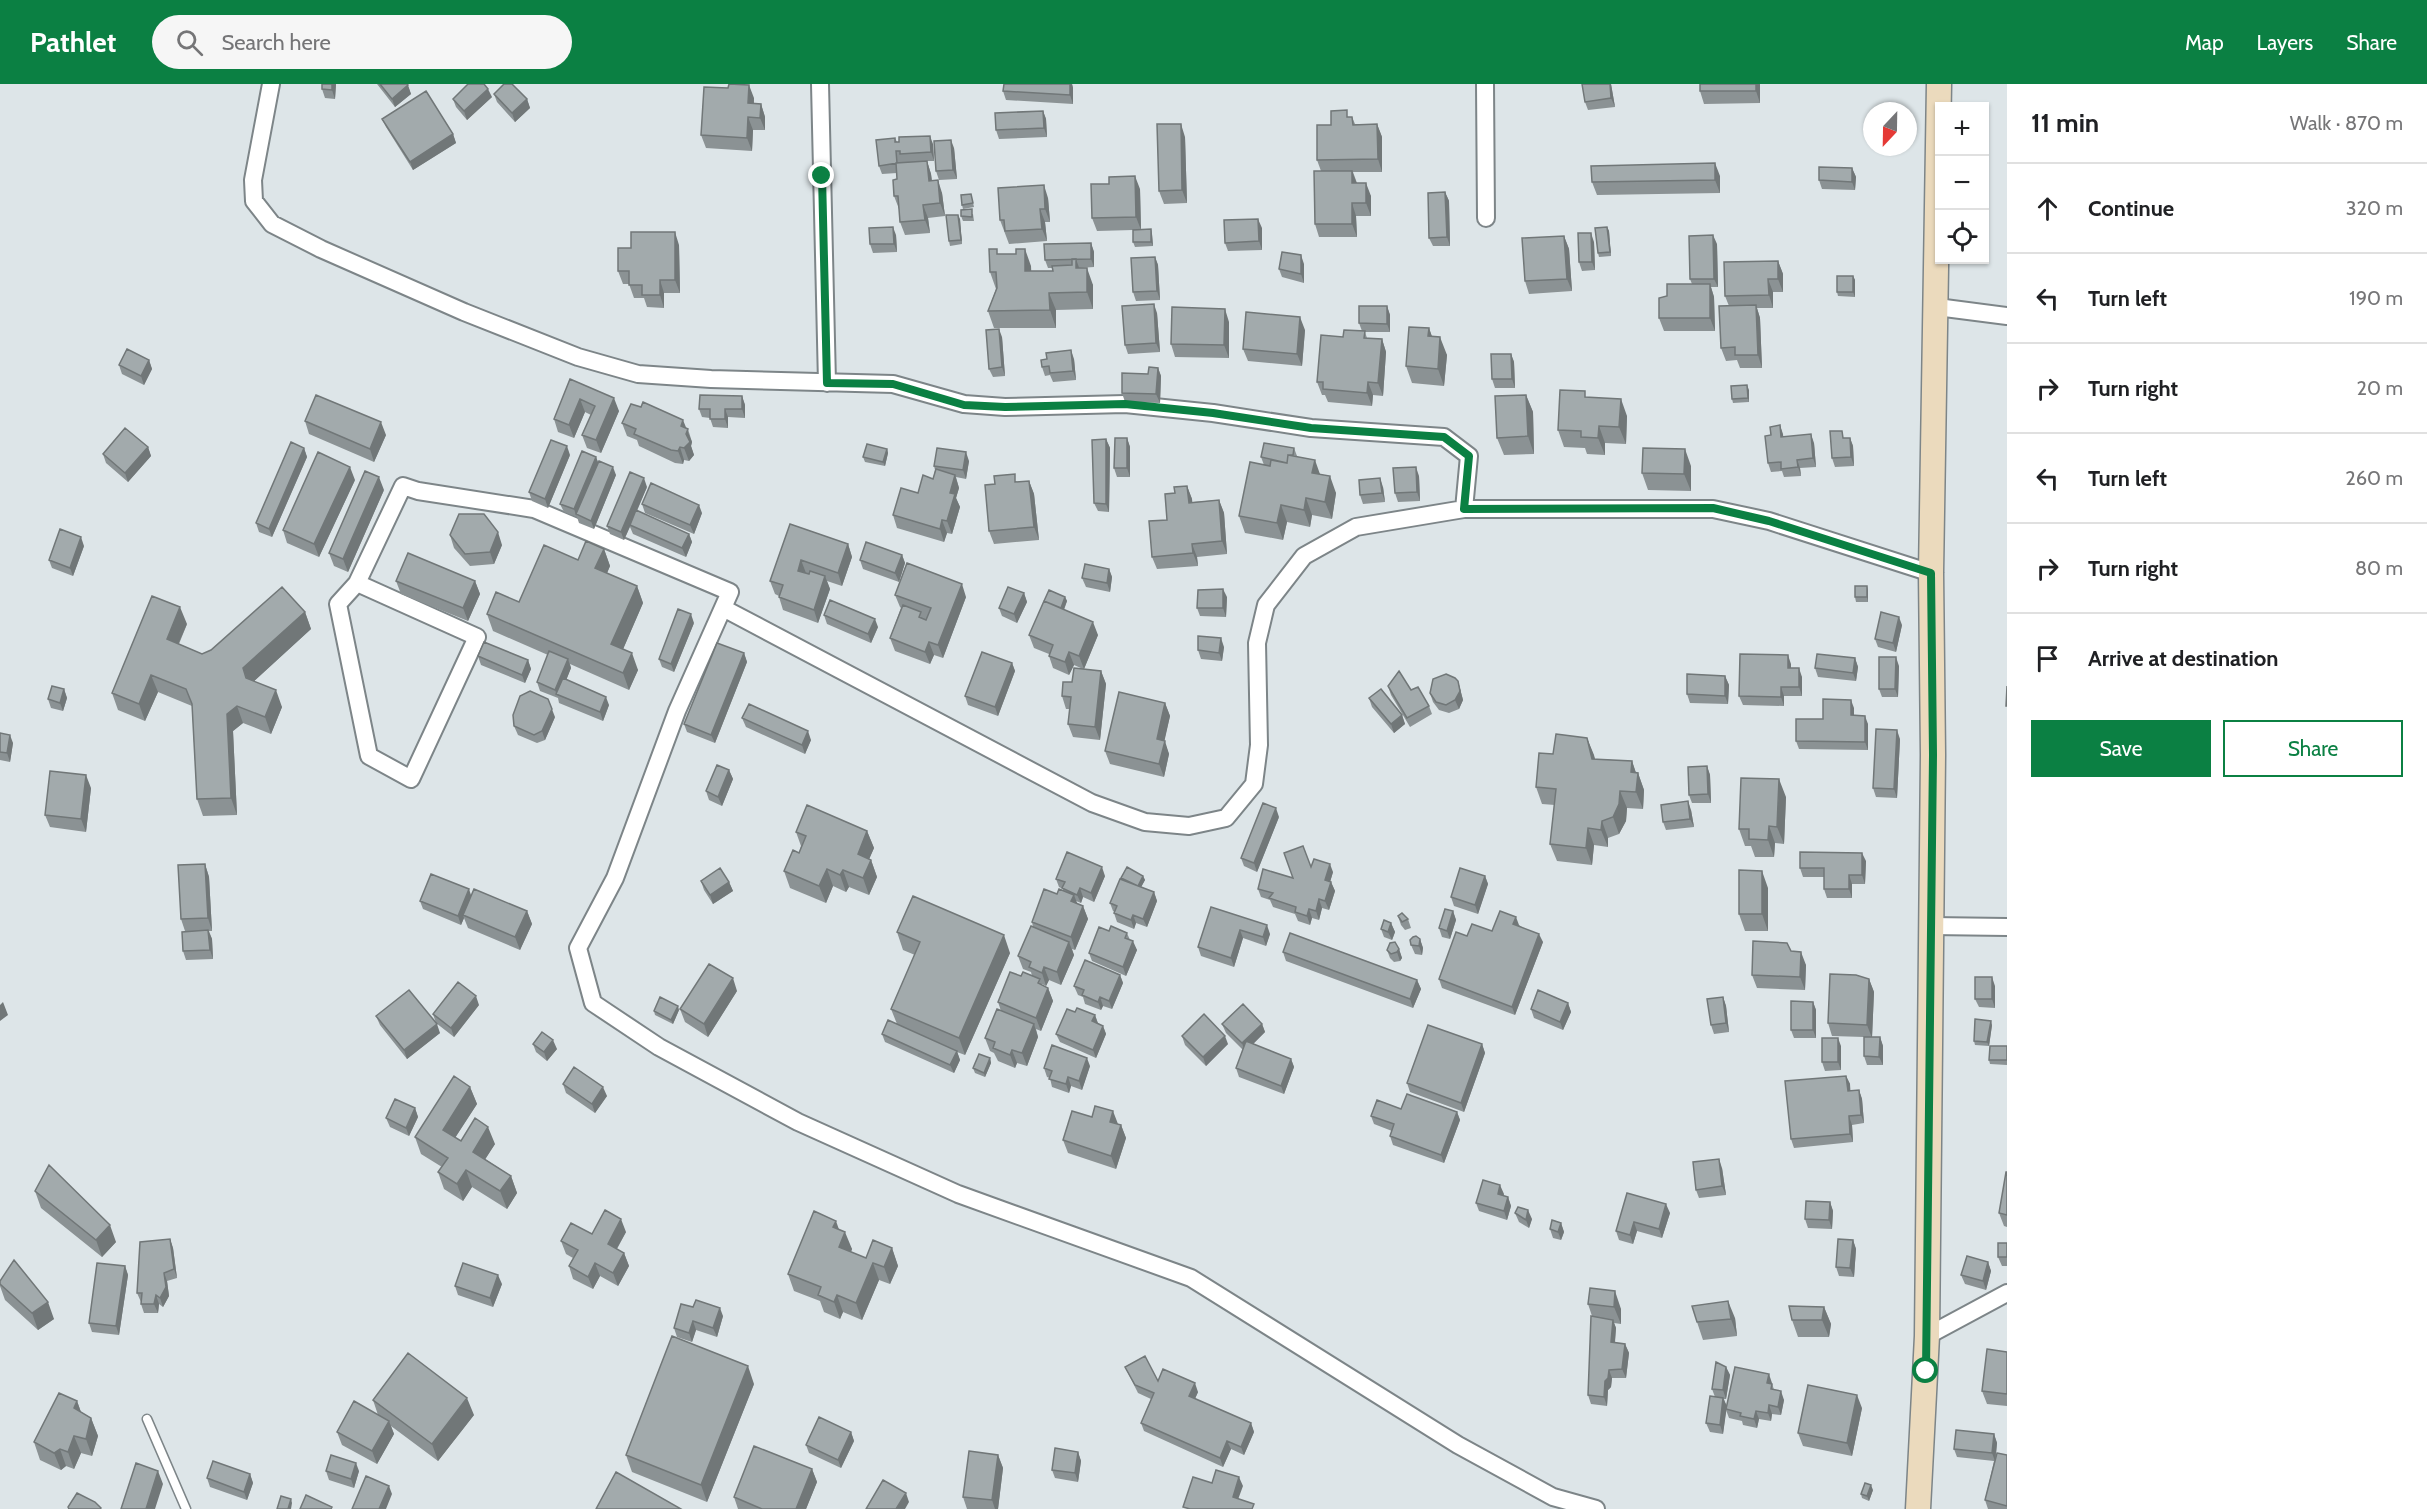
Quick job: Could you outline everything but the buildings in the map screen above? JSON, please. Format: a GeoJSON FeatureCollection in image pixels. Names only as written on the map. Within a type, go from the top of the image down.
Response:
{"type":"FeatureCollection","features":[{"type":"Feature","properties":{"kind":"main road"},"geometry":{"type":"LineString","coordinates":[[1918,1509],[1927,1336],[1933,755],[1931,573],[1939,84]]}},
{"type":"Feature","properties":{"kind":"street"},"geometry":{"type":"LineString","coordinates":[[271,84],[253,180],[254,201],[272,224],[321,249],[464,312],[578,357],[638,374],[711,380],[893,384],[964,405],[1005,407],[1125,404],[1213,413],[1311,428],[1444,437],[1469,456],[1464,509]]}},
{"type":"Feature","properties":{"kind":"street"},"geometry":{"type":"LineString","coordinates":[[820,84],[827,383]]}},
{"type":"Feature","properties":{"kind":"street"},"geometry":{"type":"LineString","coordinates":[[1485,84],[1486,218]]}},
{"type":"Feature","properties":{"kind":"street"},"geometry":{"type":"LineString","coordinates":[[1937,307],[2007,316]]}},
{"type":"Feature","properties":{"kind":"street"},"geometry":{"type":"LineString","coordinates":[[357,583],[477,637],[411,779],[369,756],[338,603],[357,583],[403,486],[418,491],[534,509],[730,592],[677,711],[615,878],[578,948],[593,1003],[659,1047],[798,1122],[958,1194],[1191,1278],[1458,1445],[1553,1497],[1596,1509]]}},
{"type":"Feature","properties":{"kind":"street"},"geometry":{"type":"LineString","coordinates":[[723,608],[1092,803],[1145,822],[1189,826],[1226,818],[1254,784],[1259,745],[1257,643],[1266,605],[1304,556],[1356,527],[1464,509],[1713,508],[1769,521],[1931,573]]}},
{"type":"Feature","properties":{"kind":"street"},"geometry":{"type":"LineString","coordinates":[[1931,926],[2007,927]]}},
{"type":"Feature","properties":{"kind":"street"},"geometry":{"type":"LineString","coordinates":[[1927,1336],[2007,1293]]}},
{"type":"Feature","properties":{"kind":"lane"},"geometry":{"type":"LineString","coordinates":[[147,1419],[186,1509]]}},
{"type":"Feature","properties":{"kind":"route"},"geometry":{"type":"LineString","coordinates":[[822,176],[827,383],[893,384],[964,405],[1005,407],[1125,404],[1213,413],[1311,428],[1444,437],[1469,456],[1464,509],[1713,508],[1769,521],[1931,573],[1933,755],[1926,1371]]}}]}
